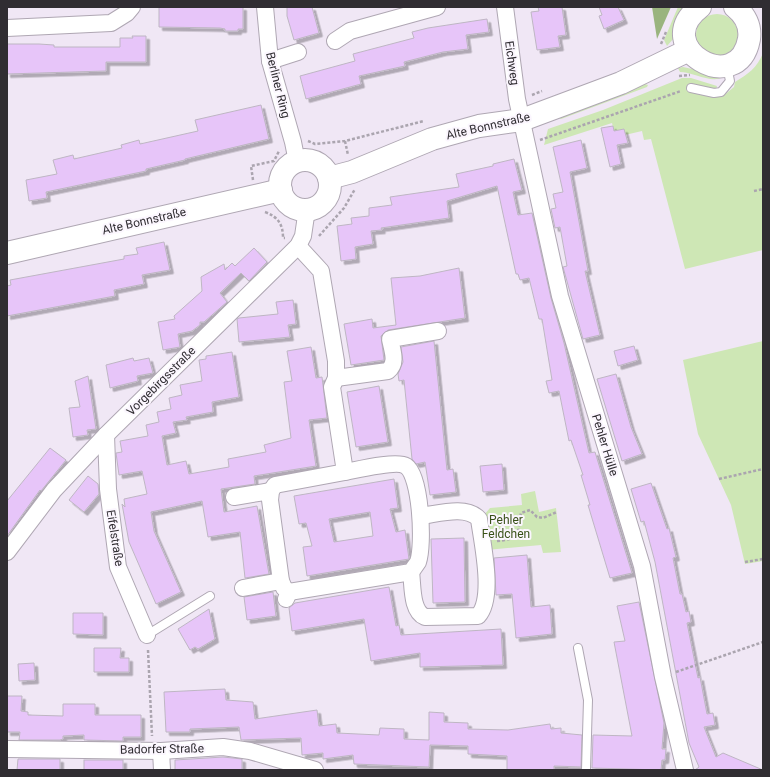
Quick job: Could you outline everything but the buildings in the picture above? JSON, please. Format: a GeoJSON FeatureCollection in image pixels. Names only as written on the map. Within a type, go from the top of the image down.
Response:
{"type":"FeatureCollection","features":[{"type":"Feature","properties":{"kind":"main road"},"geometry":{"type":"LineString","coordinates":[[700,7],[688,20],[685,30],[685,41],[689,50],[702,63],[710,66],[727,65],[739,57],[747,46],[749,36],[748,14]]}},
{"type":"Feature","properties":{"kind":"main road","name":"Alte Bonnstraße"},"geometry":{"type":"LineString","coordinates":[[329,178],[352,172],[432,139],[479,126],[522,120],[621,83],[689,50]]}},
{"type":"Feature","properties":{"kind":"main road"},"geometry":{"type":"LineString","coordinates":[[307,160],[314,162],[321,166],[329,178],[330,185],[325,199],[314,208],[300,209],[287,202],[281,190],[280,184],[284,171],[288,166],[297,162],[307,160]]}},
{"type":"Feature","properties":{"kind":"main road","name":"Alte Bonnstraße"},"geometry":{"type":"LineString","coordinates":[[7,253],[281,190]]}},
{"type":"Feature","properties":{"kind":"street"},"geometry":{"type":"LineString","coordinates":[[7,28],[111,23],[127,13],[132,7]]}},
{"type":"Feature","properties":{"kind":"street","name":"Berliner Ring"},"geometry":{"type":"LineString","coordinates":[[265,7],[270,61],[293,142],[297,162]]}},
{"type":"Feature","properties":{"kind":"street"},"geometry":{"type":"LineString","coordinates":[[335,41],[350,31],[437,7]]}},
{"type":"Feature","properties":{"kind":"street","name":"Eichweg"},"geometry":{"type":"LineString","coordinates":[[505,7],[522,120]]}},
{"type":"Feature","properties":{"kind":"street"},"geometry":{"type":"LineString","coordinates":[[270,61],[298,52]]}},
{"type":"Feature","properties":{"kind":"street","name":"Pehler Hülle"},"geometry":{"type":"LineString","coordinates":[[522,120],[560,296],[642,566],[663,677],[685,770]]}},
{"type":"Feature","properties":{"kind":"street","name":"Vorgebirgsstraße"},"geometry":{"type":"LineString","coordinates":[[7,552],[54,490],[106,435],[298,246],[303,236],[307,209]]}},
{"type":"Feature","properties":{"kind":"street"},"geometry":{"type":"LineString","coordinates":[[298,246],[321,271],[336,361],[336,378],[332,387],[344,472]]}},
{"type":"Feature","properties":{"kind":"street"},"geometry":{"type":"LineString","coordinates":[[336,378],[388,371],[392,367],[394,361],[390,339],[438,331]]}},
{"type":"Feature","properties":{"kind":"street","name":"Eifelstraße"},"geometry":{"type":"LineString","coordinates":[[106,435],[108,489],[118,567],[147,635]]}},
{"type":"Feature","properties":{"kind":"street"},"geometry":{"type":"LineString","coordinates":[[285,591],[270,500],[271,491],[275,485],[396,464],[405,466],[413,474],[421,516],[418,562],[411,572],[416,609],[419,614],[425,617],[478,616],[483,610],[486,601],[486,574],[479,519],[473,513],[466,511],[421,516]]}},
{"type":"Feature","properties":{"kind":"street"},"geometry":{"type":"LineString","coordinates":[[234,497],[271,491]]}},
{"type":"Feature","properties":{"kind":"street"},"geometry":{"type":"LineString","coordinates":[[243,588],[285,591],[411,572]]}},
{"type":"Feature","properties":{"kind":"street","name":"Badorfer Straße"},"geometry":{"type":"LineString","coordinates":[[7,749],[161,751],[223,747],[250,751],[315,770]]}},
{"type":"Feature","properties":{"kind":"street"},"geometry":{"type":"LineString","coordinates":[[161,751],[162,770]]}},
{"type":"Feature","properties":{"kind":"lane"},"geometry":{"type":"LineString","coordinates":[[691,88],[714,93],[721,92],[730,81],[727,65]]}},
{"type":"Feature","properties":{"kind":"lane"},"geometry":{"type":"LineString","coordinates":[[147,635],[210,596]]}},
{"type":"Feature","properties":{"kind":"lane"},"geometry":{"type":"LineString","coordinates":[[578,648],[588,700],[586,770]]}},
{"type":"Feature","properties":{"kind":"path"},"geometry":{"type":"LineString","coordinates":[[660,46],[668,26]]}},
{"type":"Feature","properties":{"kind":"path"},"geometry":{"type":"LineString","coordinates":[[528,145],[691,88]]}},
{"type":"Feature","properties":{"kind":"path"},"geometry":{"type":"LineString","coordinates":[[754,191],[763,189]]}},
{"type":"Feature","properties":{"kind":"path"},"geometry":{"type":"LineString","coordinates":[[719,479],[763,469]]}},
{"type":"Feature","properties":{"kind":"path"},"geometry":{"type":"LineString","coordinates":[[482,543],[512,540],[517,534],[521,525],[521,513],[525,510],[530,510],[536,517],[543,518],[557,512]]}},
{"type":"Feature","properties":{"kind":"path"},"geometry":{"type":"LineString","coordinates":[[745,562],[763,559]]}},
{"type":"Feature","properties":{"kind":"path"},"geometry":{"type":"LineString","coordinates":[[147,635],[151,734],[161,751]]}},
{"type":"Feature","properties":{"kind":"path"},"geometry":{"type":"LineString","coordinates":[[663,677],[763,642]]}},
{"type":"Feature","properties":{"kind":"green space"},"geometry":{"type":"Polygon","coordinates":[[[652,7],[671,7],[657,39],[652,7]]]}},
{"type":"Feature","properties":{"kind":"green space"},"geometry":{"type":"Polygon","coordinates":[[[678,7],[687,7],[674,38],[667,46],[664,40],[678,7]]]}},
{"type":"Feature","properties":{"kind":"green space"},"geometry":{"type":"Polygon","coordinates":[[[713,14],[721,14],[729,17],[735,23],[738,35],[735,47],[729,53],[721,56],[713,56],[705,53],[699,47],[696,39],[696,31],[699,23],[705,17],[713,14]]]}},
{"type":"Feature","properties":{"kind":"green space"},"geometry":{"type":"Polygon","coordinates":[[[763,53],[763,250],[685,269],[651,139],[644,140],[642,131],[625,135],[614,131],[612,123],[544,145],[548,129],[603,110],[682,78],[691,78],[717,86],[716,89],[691,92],[702,95],[723,96],[734,87],[735,82],[755,67],[763,53]]]}},
{"type":"Feature","properties":{"kind":"green space"},"geometry":{"type":"Polygon","coordinates":[[[683,67],[720,75],[722,77],[713,79],[680,72],[678,68],[683,67]]]}},
{"type":"Feature","properties":{"kind":"green space"},"geometry":{"type":"Polygon","coordinates":[[[645,84],[648,85],[647,87],[561,119],[557,117],[645,84]]]}},
{"type":"Feature","properties":{"kind":"green space"},"geometry":{"type":"Polygon","coordinates":[[[763,341],[763,561],[745,564],[731,505],[698,434],[683,360],[763,341]]]}},
{"type":"Feature","properties":{"kind":"green space","name":"Pehler Feldchen"},"geometry":{"type":"Polygon","coordinates":[[[535,491],[539,512],[556,508],[561,552],[543,553],[541,545],[487,550],[484,515],[490,508],[522,505],[521,494],[535,491]]]}}]}
